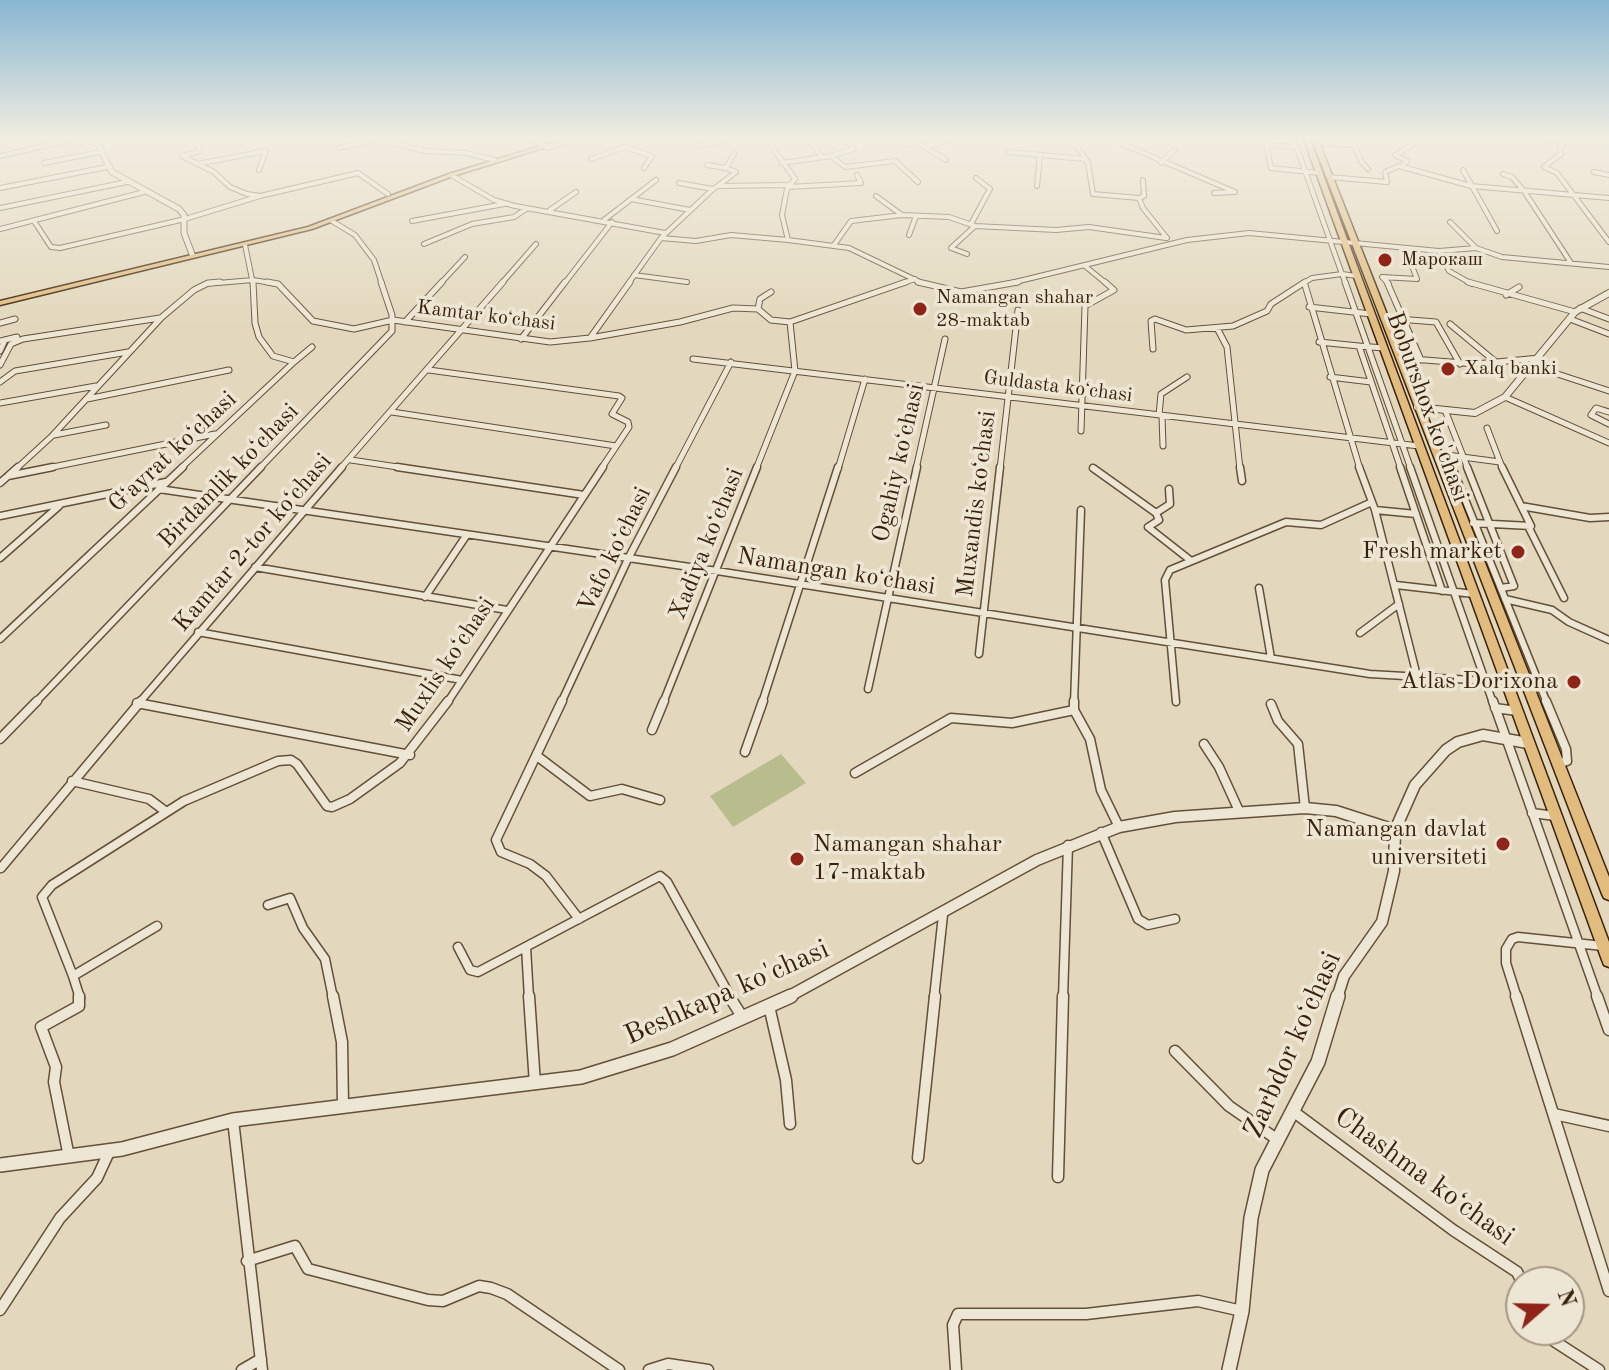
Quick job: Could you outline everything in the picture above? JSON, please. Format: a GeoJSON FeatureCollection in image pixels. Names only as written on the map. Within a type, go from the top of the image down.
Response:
{"type":"FeatureCollection","features":[{"type":"Feature","properties":{"kind":"main road"},"geometry":{"type":"LineString","coordinates":[[0,302],[306,225],[370,201]]}},
{"type":"Feature","properties":{"kind":"main road"},"geometry":{"type":"LineString","coordinates":[[0,302],[245,245],[332,221],[384,201]]}},
{"type":"Feature","properties":{"kind":"main road","name":"Boburshox ko'chasi"},"geometry":{"type":"LineString","coordinates":[[1329,201],[1337,222],[1350,243],[1357,276],[1609,960]]}},
{"type":"Feature","properties":{"kind":"main road"},"geometry":{"type":"LineString","coordinates":[[1334,201],[1385,318],[1417,407],[1442,455],[1470,523],[1473,546],[1609,894]]}},
{"type":"Feature","properties":{"kind":"street"},"geometry":{"type":"LineString","coordinates":[[0,208],[35,201]]}},
{"type":"Feature","properties":{"kind":"street"},"geometry":{"type":"LineString","coordinates":[[0,229],[110,201]]}},
{"type":"Feature","properties":{"kind":"street"},"geometry":{"type":"LineString","coordinates":[[165,201],[179,209],[185,219],[184,233],[192,254]]}},
{"type":"Feature","properties":{"kind":"street"},"geometry":{"type":"LineString","coordinates":[[34,221],[51,247],[57,248],[185,219],[244,201]]}},
{"type":"Feature","properties":{"kind":"street"},"geometry":{"type":"LineString","coordinates":[[497,201],[526,209],[604,220],[696,241],[731,235],[834,245],[849,248],[933,287],[961,292],[1039,278],[1173,244],[1249,233],[1439,251],[1476,248],[1502,257],[1609,267]]}},
{"type":"Feature","properties":{"kind":"street"},"geometry":{"type":"LineString","coordinates":[[550,210],[563,201]]}},
{"type":"Feature","properties":{"kind":"street"},"geometry":{"type":"LineString","coordinates":[[604,220],[629,201]]}},
{"type":"Feature","properties":{"kind":"street"},"geometry":{"type":"LineString","coordinates":[[641,201],[690,210]]}},
{"type":"Feature","properties":{"kind":"street"},"geometry":{"type":"LineString","coordinates":[[590,338],[663,235],[701,201]]}},
{"type":"Feature","properties":{"kind":"street"},"geometry":{"type":"LineString","coordinates":[[786,201],[782,223],[788,240]]}},
{"type":"Feature","properties":{"kind":"street"},"geometry":{"type":"LineString","coordinates":[[883,201],[902,215]]}},
{"type":"Feature","properties":{"kind":"street"},"geometry":{"type":"LineString","coordinates":[[967,254],[951,247],[973,225],[984,201]]}},
{"type":"Feature","properties":{"kind":"street"},"geometry":{"type":"LineString","coordinates":[[1140,201],[1173,244]]}},
{"type":"Feature","properties":{"kind":"street"},"geometry":{"type":"LineString","coordinates":[[1480,201],[1497,231]]}},
{"type":"Feature","properties":{"kind":"street"},"geometry":{"type":"LineString","coordinates":[[1530,201],[1571,263]]}},
{"type":"Feature","properties":{"kind":"street"},"geometry":{"type":"LineString","coordinates":[[1579,201],[1609,242]]}},
{"type":"Feature","properties":{"kind":"street"},"geometry":{"type":"LineString","coordinates":[[1330,204],[1317,202],[1356,312],[1371,382],[1442,591]]}},
{"type":"Feature","properties":{"kind":"street"},"geometry":{"type":"LineString","coordinates":[[412,221],[506,204]]}},
{"type":"Feature","properties":{"kind":"street"},"geometry":{"type":"LineString","coordinates":[[424,244],[472,224],[514,217],[526,209]]}},
{"type":"Feature","properties":{"kind":"street"},"geometry":{"type":"LineString","coordinates":[[834,245],[851,221],[902,215],[949,217],[973,225],[1056,230],[1089,227],[1166,238]]}},
{"type":"Feature","properties":{"kind":"street"},"geometry":{"type":"LineString","coordinates":[[909,235],[916,216]]}},
{"type":"Feature","properties":{"kind":"street"},"geometry":{"type":"LineString","coordinates":[[0,483],[52,436],[164,315],[194,290],[208,283],[253,280],[278,284],[316,322],[358,330],[393,320],[374,260],[355,235],[332,221]]}},
{"type":"Feature","properties":{"kind":"street"},"geometry":{"type":"LineString","coordinates":[[1323,221],[1337,222]]}},
{"type":"Feature","properties":{"kind":"street"},"geometry":{"type":"LineString","coordinates":[[521,339],[612,222]]}},
{"type":"Feature","properties":{"kind":"street"},"geometry":{"type":"LineString","coordinates":[[1450,222],[1476,248]]}},
{"type":"Feature","properties":{"kind":"street","name":"Kamtar 2-tor koʻchasi"},"geometry":{"type":"LineString","coordinates":[[1,868],[67,792],[72,781],[137,703],[536,244]]}},
{"type":"Feature","properties":{"kind":"street"},"geometry":{"type":"LineString","coordinates":[[245,245],[253,280],[255,323],[259,337],[273,356],[294,362]]}},
{"type":"Feature","properties":{"kind":"street"},"geometry":{"type":"LineString","coordinates":[[1405,248],[1417,279],[1382,277],[1390,285],[1421,360]]}},
{"type":"Feature","properties":{"kind":"street"},"geometry":{"type":"LineString","coordinates":[[1439,251],[1455,276],[1506,295],[1609,319]]}},
{"type":"Feature","properties":{"kind":"street"},"geometry":{"type":"LineString","coordinates":[[405,322],[465,257]]}},
{"type":"Feature","properties":{"kind":"street"},"geometry":{"type":"LineString","coordinates":[[1081,431],[1086,303],[1114,290],[1085,266]]}},
{"type":"Feature","properties":{"kind":"street"},"geometry":{"type":"LineString","coordinates":[[634,275],[687,282]]}},
{"type":"Feature","properties":{"kind":"street"},"geometry":{"type":"LineString","coordinates":[[1153,349],[1151,321],[1155,319],[1186,330],[1233,326],[1267,311],[1271,304],[1315,277],[1357,276]]}},
{"type":"Feature","properties":{"kind":"street"},"geometry":{"type":"LineString","coordinates":[[771,292],[760,299],[758,309],[771,320],[790,322],[915,279]]}},
{"type":"Feature","properties":{"kind":"street"},"geometry":{"type":"LineString","coordinates":[[1305,285],[1348,438],[1373,506],[1396,585],[1417,676]]}},
{"type":"Feature","properties":{"kind":"street"},"geometry":{"type":"LineString","coordinates":[[1506,295],[1519,287]]}},
{"type":"Feature","properties":{"kind":"street"},"geometry":{"type":"LineString","coordinates":[[1417,407],[1475,413],[1505,397],[1575,313],[1609,293]]}},
{"type":"Feature","properties":{"kind":"street"},"geometry":{"type":"LineString","coordinates":[[1309,307],[1371,314]]}},
{"type":"Feature","properties":{"kind":"street","name":"Kamtar koʻchasi"},"geometry":{"type":"LineString","coordinates":[[393,320],[550,342],[680,322],[727,308],[758,309]]}},
{"type":"Feature","properties":{"kind":"street","name":"Muxandis koʻchasi"},"geometry":{"type":"LineString","coordinates":[[979,654],[1018,310]]}},
{"type":"Feature","properties":{"kind":"street"},"geometry":{"type":"LineString","coordinates":[[1575,313],[1609,334]]}},
{"type":"Feature","properties":{"kind":"street"},"geometry":{"type":"LineString","coordinates":[[0,351],[2,341],[58,329],[164,315]]}},
{"type":"Feature","properties":{"kind":"street"},"geometry":{"type":"LineString","coordinates":[[0,365],[11,344],[23,339],[164,315]]}},
{"type":"Feature","properties":{"kind":"street"},"geometry":{"type":"LineString","coordinates":[[1385,318],[1436,322],[1460,364]]}},
{"type":"Feature","properties":{"kind":"street"},"geometry":{"type":"LineString","coordinates":[[0,323],[15,319]]}},
{"type":"Feature","properties":{"kind":"street","name":"Birdamlik koʻchasi"},"geometry":{"type":"LineString","coordinates":[[0,739],[386,339],[392,331],[393,320]]}},
{"type":"Feature","properties":{"kind":"street"},"geometry":{"type":"LineString","coordinates":[[790,322],[795,371]]}},
{"type":"Feature","properties":{"kind":"street"},"geometry":{"type":"LineString","coordinates":[[1450,324],[1497,363]]}},
{"type":"Feature","properties":{"kind":"street"},"geometry":{"type":"LineString","coordinates":[[1217,328],[1227,347],[1242,481]]}},
{"type":"Feature","properties":{"kind":"street","name":"Ogahiy koʻchasi"},"geometry":{"type":"LineString","coordinates":[[868,689],[945,339]]}},
{"type":"Feature","properties":{"kind":"street"},"geometry":{"type":"LineString","coordinates":[[1319,342],[1384,348]]}},
{"type":"Feature","properties":{"kind":"street"},"geometry":{"type":"LineString","coordinates":[[1363,346],[1402,444],[1609,1030]]}},
{"type":"Feature","properties":{"kind":"street","name":"Gʻayrat koʻchasi"},"geometry":{"type":"LineString","coordinates":[[0,639],[312,347]]}},
{"type":"Feature","properties":{"kind":"street"},"geometry":{"type":"LineString","coordinates":[[0,373],[9,374],[129,351]]}},
{"type":"Feature","properties":{"kind":"street"},"geometry":{"type":"LineString","coordinates":[[1400,358],[1460,364],[1540,358]]}},
{"type":"Feature","properties":{"kind":"street","name":"Guldasta koʻchasi"},"geometry":{"type":"LineString","coordinates":[[693,359],[1419,446]]}},
{"type":"Feature","properties":{"kind":"street"},"geometry":{"type":"LineString","coordinates":[[1518,361],[1609,391]]}},
{"type":"Feature","properties":{"kind":"street","name":"Vafo koʻchasi"},"geometry":{"type":"LineString","coordinates":[[579,919],[546,876],[498,848],[501,827],[629,557],[731,362]]}},
{"type":"Feature","properties":{"kind":"street"},"geometry":{"type":"LineString","coordinates":[[87,399],[229,370]]}},
{"type":"Feature","properties":{"kind":"street"},"geometry":{"type":"LineString","coordinates":[[392,412],[616,446],[629,427],[628,422],[612,414],[622,398],[619,396],[429,370]]}},
{"type":"Feature","properties":{"kind":"street","name":"Xadiya koʻchasi"},"geometry":{"type":"LineString","coordinates":[[652,730],[795,371]]}},
{"type":"Feature","properties":{"kind":"street"},"geometry":{"type":"LineString","coordinates":[[0,382],[9,374]]}},
{"type":"Feature","properties":{"kind":"street"},"geometry":{"type":"LineString","coordinates":[[1163,446],[1160,396],[1187,377]]}},
{"type":"Feature","properties":{"kind":"street"},"geometry":{"type":"LineString","coordinates":[[1330,377],[1371,382]]}},
{"type":"Feature","properties":{"kind":"street"},"geometry":{"type":"LineString","coordinates":[[745,752],[802,586],[865,379]]}},
{"type":"Feature","properties":{"kind":"street"},"geometry":{"type":"LineString","coordinates":[[0,403],[97,386]]}},
{"type":"Feature","properties":{"kind":"street"},"geometry":{"type":"LineString","coordinates":[[1505,397],[1609,443]]}},
{"type":"Feature","properties":{"kind":"street"},"geometry":{"type":"LineString","coordinates":[[1609,412],[1596,408],[1591,415],[1609,424]]}},
{"type":"Feature","properties":{"kind":"street"},"geometry":{"type":"LineString","coordinates":[[1445,410],[1514,586],[1501,588]]}},
{"type":"Feature","properties":{"kind":"street"},"geometry":{"type":"LineString","coordinates":[[52,436],[106,425]]}},
{"type":"Feature","properties":{"kind":"street"},"geometry":{"type":"LineString","coordinates":[[1487,428],[1529,528],[1564,598]]}},
{"type":"Feature","properties":{"kind":"street"},"geometry":{"type":"LineString","coordinates":[[8,476],[218,434]]}},
{"type":"Feature","properties":{"kind":"street","name":"Muxlis koʻchasi"},"geometry":{"type":"LineString","coordinates":[[73,976],[42,897],[52,885],[165,811],[285,760],[297,764],[327,806],[338,806],[410,755],[616,446]]}},
{"type":"Feature","properties":{"kind":"street"},"geometry":{"type":"LineString","coordinates":[[1442,455],[1500,462]]}},
{"type":"Feature","properties":{"kind":"street"},"geometry":{"type":"LineString","coordinates":[[351,460],[584,495]]}},
{"type":"Feature","properties":{"kind":"street"},"geometry":{"type":"LineString","coordinates":[[1093,468],[1156,513],[1159,520],[1148,527],[1190,560]]}},
{"type":"Feature","properties":{"kind":"street"},"geometry":{"type":"LineString","coordinates":[[0,516],[168,481]]}},
{"type":"Feature","properties":{"kind":"street","name":"Namangan koʻchasi"},"geometry":{"type":"LineString","coordinates":[[159,489],[466,536],[629,557],[1370,674],[1507,682]]}},
{"type":"Feature","properties":{"kind":"street"},"geometry":{"type":"LineString","coordinates":[[1156,513],[1170,504],[1169,489]]}},
{"type":"Feature","properties":{"kind":"street"},"geometry":{"type":"LineString","coordinates":[[0,558],[60,504]]}},
{"type":"Feature","properties":{"kind":"street"},"geometry":{"type":"LineString","coordinates":[[1176,702],[1165,580],[1170,570],[1286,522],[1321,525],[1373,506],[1416,514]]}},
{"type":"Feature","properties":{"kind":"street"},"geometry":{"type":"LineString","coordinates":[[1521,506],[1590,518],[1609,517]]}},
{"type":"Feature","properties":{"kind":"street"},"geometry":{"type":"LineString","coordinates":[[1081,510],[1074,710],[1090,739],[1101,790],[1119,827]]}},
{"type":"Feature","properties":{"kind":"street"},"geometry":{"type":"LineString","coordinates":[[1470,523],[1529,528]]}},
{"type":"Feature","properties":{"kind":"street"},"geometry":{"type":"LineString","coordinates":[[1470,523],[1485,548],[1566,749],[1567,761],[1557,764]]}},
{"type":"Feature","properties":{"kind":"street"},"geometry":{"type":"LineString","coordinates":[[425,597],[466,536]]}},
{"type":"Feature","properties":{"kind":"street"},"geometry":{"type":"LineString","coordinates":[[1473,546],[1499,550]]}},
{"type":"Feature","properties":{"kind":"street"},"geometry":{"type":"LineString","coordinates":[[255,567],[507,610]]}},
{"type":"Feature","properties":{"kind":"street"},"geometry":{"type":"LineString","coordinates":[[1396,585],[1474,594]]}},
{"type":"Feature","properties":{"kind":"street"},"geometry":{"type":"LineString","coordinates":[[1259,588],[1271,658]]}},
{"type":"Feature","properties":{"kind":"street"},"geometry":{"type":"LineString","coordinates":[[1492,596],[1552,610],[1569,622],[1609,640]]}},
{"type":"Feature","properties":{"kind":"street"},"geometry":{"type":"LineString","coordinates":[[1360,633],[1399,604]]}},
{"type":"Feature","properties":{"kind":"street"},"geometry":{"type":"LineString","coordinates":[[198,632],[462,680]]}},
{"type":"Feature","properties":{"kind":"street"},"geometry":{"type":"LineString","coordinates":[[1470,637],[1491,640]]}},
{"type":"Feature","properties":{"kind":"street"},"geometry":{"type":"LineString","coordinates":[[137,703],[410,755]]}},
{"type":"Feature","properties":{"kind":"street"},"geometry":{"type":"LineString","coordinates":[[1271,704],[1278,721],[1298,744],[1305,808]]}},
{"type":"Feature","properties":{"kind":"street"},"geometry":{"type":"LineString","coordinates":[[1495,708],[1517,711]]}},
{"type":"Feature","properties":{"kind":"street"},"geometry":{"type":"LineString","coordinates":[[855,773],[951,718],[1012,723],[1074,710]]}},
{"type":"Feature","properties":{"kind":"street","name":"Zarbdor koʻchasi"},"geometry":{"type":"LineString","coordinates":[[1229,1370],[1242,1311],[1251,1218],[1262,1170],[1318,1062],[1344,976],[1382,922],[1392,884],[1395,830],[1415,785],[1446,750],[1471,737],[1506,738],[1528,743]]}},
{"type":"Feature","properties":{"kind":"street"},"geometry":{"type":"LineString","coordinates":[[1204,744],[1239,811]]}},
{"type":"Feature","properties":{"kind":"street"},"geometry":{"type":"LineString","coordinates":[[537,756],[590,796],[622,789],[660,800]]}},
{"type":"Feature","properties":{"kind":"street"},"geometry":{"type":"LineString","coordinates":[[72,781],[149,799],[165,811]]}},
{"type":"Feature","properties":{"kind":"street","name":"Beshkapa ko'chasi"},"geometry":{"type":"LineString","coordinates":[[0,1165],[109,1151],[233,1120],[535,1085],[621,1066],[672,1049],[769,1006],[1068,845],[1119,827],[1175,817],[1305,808],[1336,811],[1395,830]]}},
{"type":"Feature","properties":{"kind":"street"},"geometry":{"type":"LineString","coordinates":[[1532,813],[1555,816]]}},
{"type":"Feature","properties":{"kind":"street"},"geometry":{"type":"LineString","coordinates":[[1101,832],[1138,919],[1148,925],[1175,919]]}},
{"type":"Feature","properties":{"kind":"street"},"geometry":{"type":"LineString","coordinates":[[1058,1177],[1068,845]]}},
{"type":"Feature","properties":{"kind":"street"},"geometry":{"type":"LineString","coordinates":[[458,947],[470,970],[478,972],[650,880],[664,877],[708,961],[743,1018]]}},
{"type":"Feature","properties":{"kind":"street"},"geometry":{"type":"LineString","coordinates":[[268,905],[290,898],[303,928],[325,959],[339,1016],[343,1105]]}},
{"type":"Feature","properties":{"kind":"street"},"geometry":{"type":"LineString","coordinates":[[918,1158],[943,915]]}},
{"type":"Feature","properties":{"kind":"street"},"geometry":{"type":"LineString","coordinates":[[69,1157],[54,1082],[56,1067],[41,1027],[79,1006],[81,1001],[73,976],[157,926]]}},
{"type":"Feature","properties":{"kind":"street"},"geometry":{"type":"LineString","coordinates":[[1604,946],[1518,937],[1512,939],[1506,949],[1506,963],[1609,1291]]}},
{"type":"Feature","properties":{"kind":"street"},"geometry":{"type":"LineString","coordinates":[[526,947],[535,1085]]}},
{"type":"Feature","properties":{"kind":"street"},"geometry":{"type":"LineString","coordinates":[[769,1006],[786,1080],[790,1124]]}},
{"type":"Feature","properties":{"kind":"street"},"geometry":{"type":"LineString","coordinates":[[1175,1051],[1229,1106],[1278,1140]]}},
{"type":"Feature","properties":{"kind":"street","name":"Chashma koʻchasi"},"geometry":{"type":"LineString","coordinates":[[1294,1112],[1453,1230],[1508,1266]]}},
{"type":"Feature","properties":{"kind":"street"},"geometry":{"type":"LineString","coordinates":[[1554,1114],[1609,1126]]}},
{"type":"Feature","properties":{"kind":"street"},"geometry":{"type":"LineString","coordinates":[[233,1120],[261,1364],[242,1370]]}},
{"type":"Feature","properties":{"kind":"street"},"geometry":{"type":"LineString","coordinates":[[0,1310],[60,1218],[97,1178],[109,1151]]}},
{"type":"Feature","properties":{"kind":"street"},"geometry":{"type":"LineString","coordinates":[[247,1261],[295,1246],[308,1269],[428,1300],[443,1301],[479,1286],[491,1288],[507,1294],[619,1370]]}},
{"type":"Feature","properties":{"kind":"street"},"geometry":{"type":"LineString","coordinates":[[956,1370],[953,1325],[958,1314],[1086,1314],[1198,1301],[1242,1311]]}},
{"type":"Feature","properties":{"kind":"street"},"geometry":{"type":"LineString","coordinates":[[1562,1346],[1599,1370]]}},
{"type":"Feature","properties":{"kind":"street"},"geometry":{"type":"LineString","coordinates":[[649,1370],[668,1364],[708,1370]]}},
{"type":"Feature","properties":{"kind":"green space"},"geometry":{"type":"Polygon","coordinates":[[[781,754],[806,783],[733,827],[710,796],[781,754]]]}},
{"type":"Feature","properties":{"kind":"place","name":"Марокаш"},"geometry":{"type":"Point","coordinates":[1385,260]}},
{"type":"Feature","properties":{"kind":"place","name":"Namangan shahar 28-maktab"},"geometry":{"type":"Point","coordinates":[920,309]}},
{"type":"Feature","properties":{"kind":"place","name":"Xalq banki"},"geometry":{"type":"Point","coordinates":[1448,369]}},
{"type":"Feature","properties":{"kind":"place","name":"Fresh market"},"geometry":{"type":"Point","coordinates":[1518,552]}},
{"type":"Feature","properties":{"kind":"place","name":"Atlas Dorixona"},"geometry":{"type":"Point","coordinates":[1574,682]}},
{"type":"Feature","properties":{"kind":"place","name":"Namangan davlat universiteti"},"geometry":{"type":"Point","coordinates":[1503,844]}},
{"type":"Feature","properties":{"kind":"place","name":"Namangan shahar 17-maktab"},"geometry":{"type":"Point","coordinates":[797,859]}}]}
